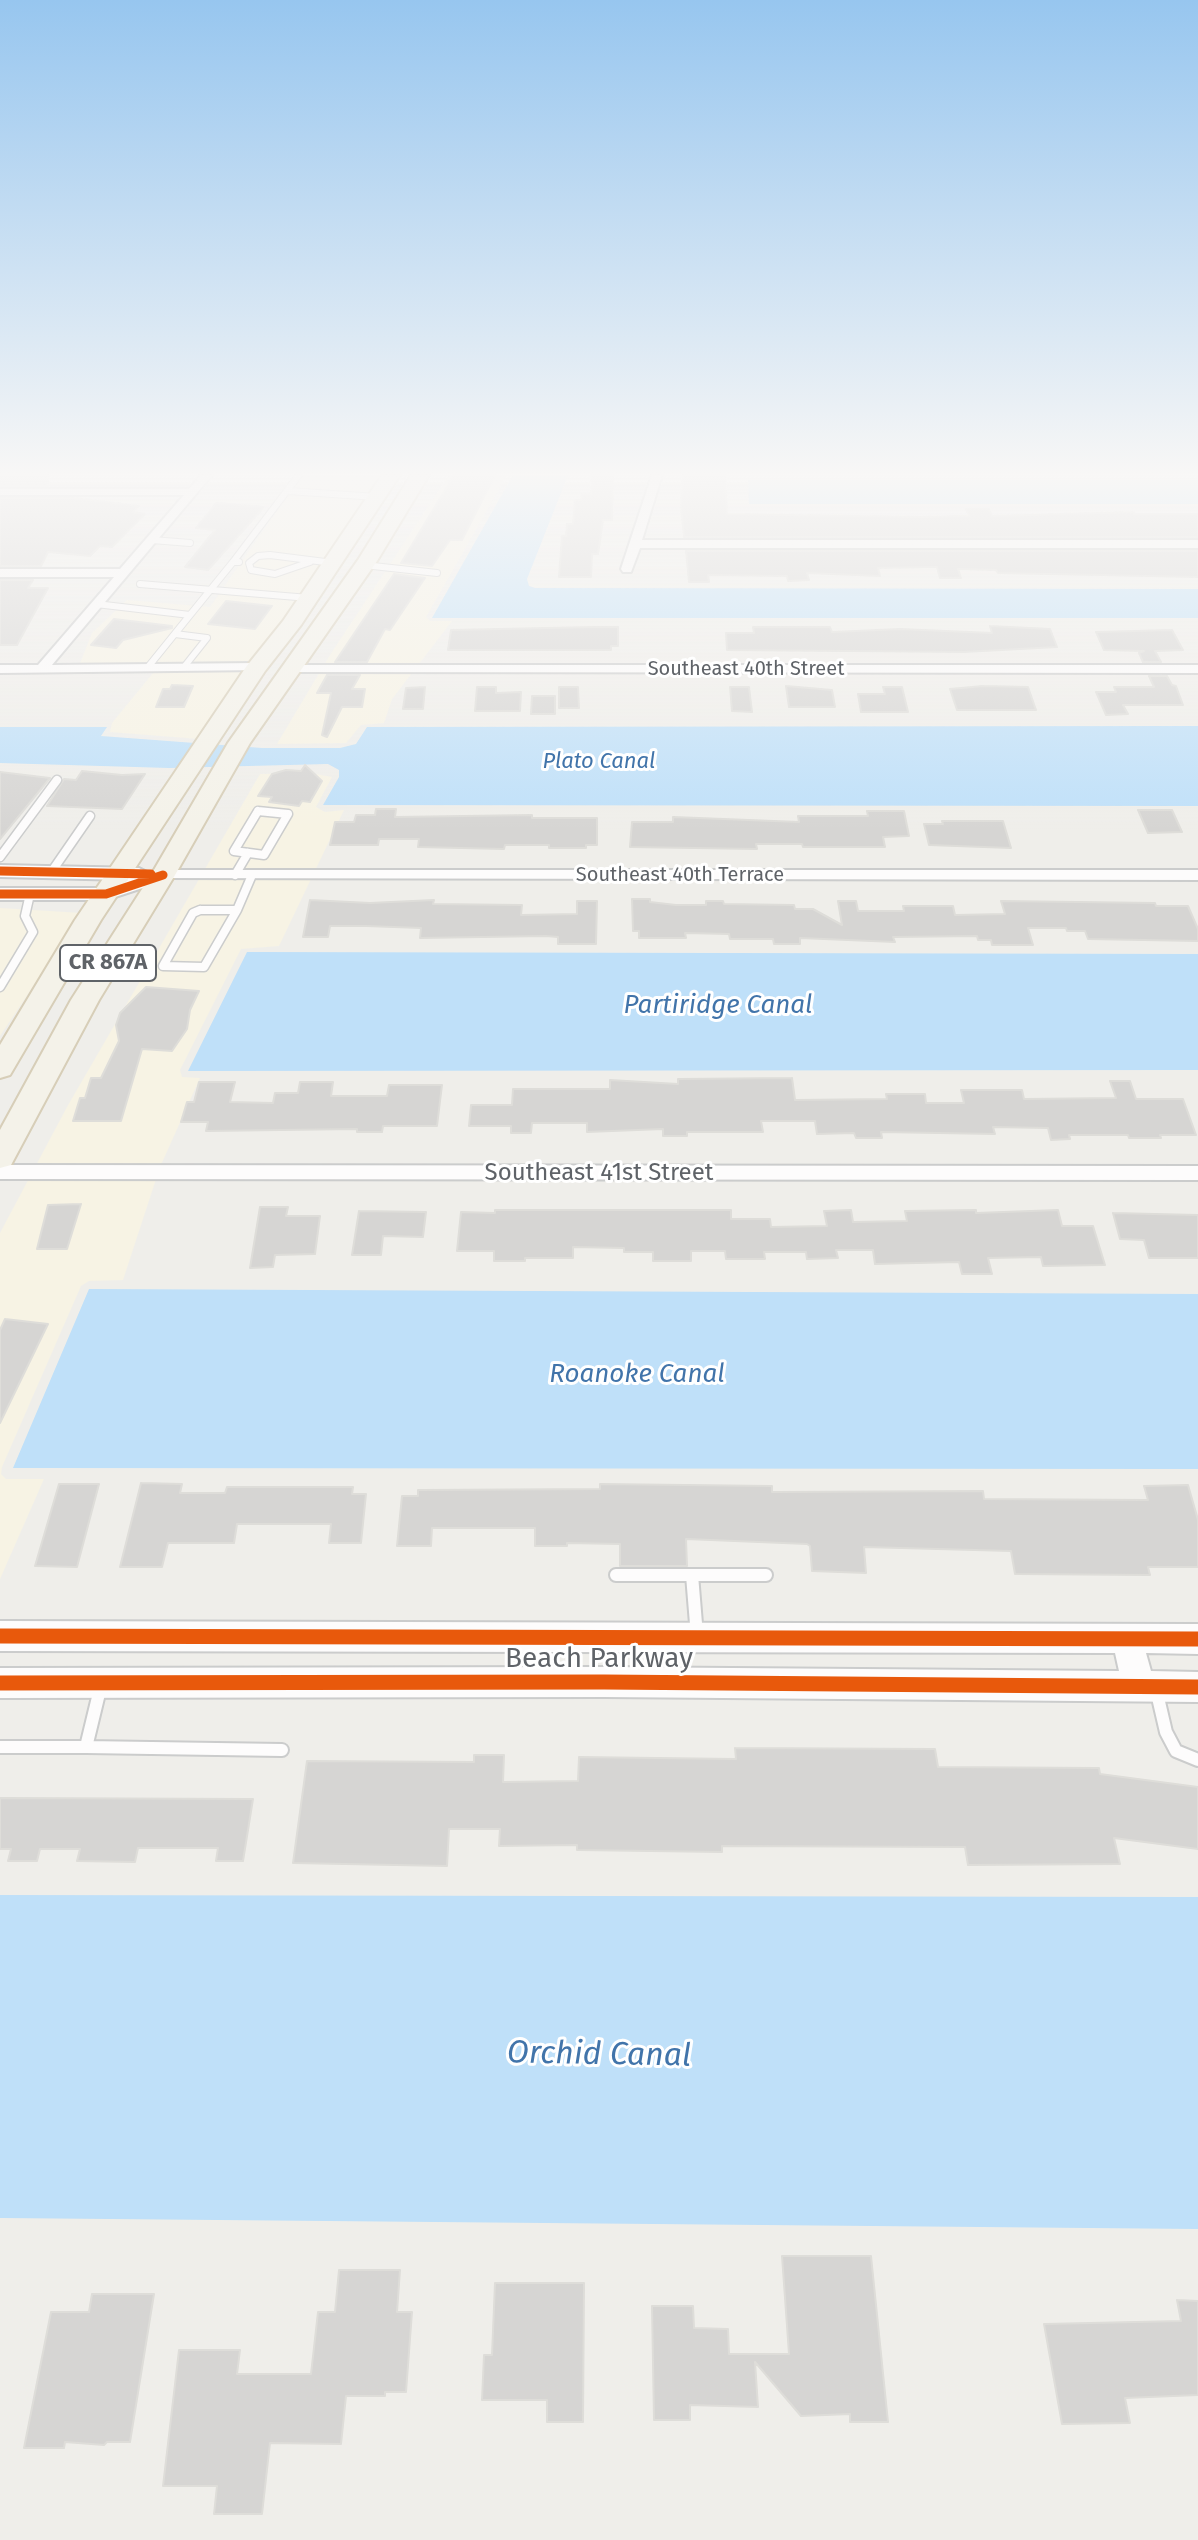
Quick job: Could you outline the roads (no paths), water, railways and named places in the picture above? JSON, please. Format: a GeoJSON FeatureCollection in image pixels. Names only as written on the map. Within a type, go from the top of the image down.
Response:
{"type":"FeatureCollection","features":[{"type":"Feature","properties":{"kind":"main road","name":"CR 867A"},"geometry":{"type":"LineString","coordinates":[[0,1068],[185,773],[257,667],[312,594]]}},
{"type":"Feature","properties":{"kind":"main road","name":"CR 867A"},"geometry":{"type":"LineString","coordinates":[[0,1157],[85,1000],[163,875],[239,743],[345,594]]}},
{"type":"Feature","properties":{"kind":"main road"},"geometry":{"type":"LineString","coordinates":[[275,645],[281,659],[294,668]]}},
{"type":"Feature","properties":{"kind":"main road"},"geometry":{"type":"LineString","coordinates":[[257,667],[268,677],[275,694]]}},
{"type":"Feature","properties":{"kind":"street"},"geometry":{"type":"LineString","coordinates":[[41,669],[105,594]]}},
{"type":"Feature","properties":{"kind":"street"},"geometry":{"type":"LineString","coordinates":[[0,669],[257,667]]}},
{"type":"Feature","properties":{"kind":"street","name":"Southeast 40th Street"},"geometry":{"type":"LineString","coordinates":[[294,668],[1198,669]]}},
{"type":"Feature","properties":{"kind":"street"},"geometry":{"type":"LineString","coordinates":[[0,871],[52,871],[113,884]]}},
{"type":"Feature","properties":{"kind":"street"},"geometry":{"type":"LineString","coordinates":[[0,894],[30,894],[163,875]]}},
{"type":"Feature","properties":{"kind":"street","name":"Southeast 40th Terrace"},"geometry":{"type":"LineString","coordinates":[[163,875],[1198,875]]}},
{"type":"Feature","properties":{"kind":"street","name":"Southeast 41st Street"},"geometry":{"type":"LineString","coordinates":[[0,1172],[1198,1173]]}},
{"type":"Feature","properties":{"kind":"street","name":"Beach Parkway"},"geometry":{"type":"LineString","coordinates":[[0,1636],[1198,1639]]}},
{"type":"Feature","properties":{"kind":"street"},"geometry":{"type":"LineString","coordinates":[[603,1638],[604,1682]]}},
{"type":"Feature","properties":{"kind":"street"},"geometry":{"type":"LineString","coordinates":[[1127,1639],[1147,1687]]}},
{"type":"Feature","properties":{"kind":"street","name":"Beach Parkway"},"geometry":{"type":"LineString","coordinates":[[0,1683],[604,1682],[1198,1687]]}},
{"type":"Feature","properties":{"kind":"lane"},"geometry":{"type":"LineString","coordinates":[[148,667],[208,594]]}},
{"type":"Feature","properties":{"kind":"lane"},"geometry":{"type":"LineString","coordinates":[[266,594],[309,598]]}},
{"type":"Feature","properties":{"kind":"lane"},"geometry":{"type":"LineString","coordinates":[[96,604],[190,615]]}},
{"type":"Feature","properties":{"kind":"lane"},"geometry":{"type":"LineString","coordinates":[[175,634],[207,638],[184,667]]}},
{"type":"Feature","properties":{"kind":"lane"},"geometry":{"type":"LineString","coordinates":[[0,857],[57,780]]}},
{"type":"Feature","properties":{"kind":"lane"},"geometry":{"type":"LineString","coordinates":[[258,811],[288,814],[264,855],[248,853],[234,851],[258,811]]}},
{"type":"Feature","properties":{"kind":"lane"},"geometry":{"type":"LineString","coordinates":[[52,871],[90,816]]}},
{"type":"Feature","properties":{"kind":"lane"},"geometry":{"type":"LineString","coordinates":[[237,910],[200,910],[193,913],[163,966],[204,967],[237,910],[248,853]]}},
{"type":"Feature","properties":{"kind":"lane"},"geometry":{"type":"LineString","coordinates":[[0,987],[33,932],[25,916],[30,894]]}},
{"type":"Feature","properties":{"kind":"lane"},"geometry":{"type":"LineString","coordinates":[[616,1575],[766,1575]]}},
{"type":"Feature","properties":{"kind":"lane"},"geometry":{"type":"LineString","coordinates":[[692,1575],[697,1638]]}},
{"type":"Feature","properties":{"kind":"lane"},"geometry":{"type":"LineString","coordinates":[[86,1747],[101,1683]]}},
{"type":"Feature","properties":{"kind":"lane"},"geometry":{"type":"LineString","coordinates":[[1147,1687],[1176,1751],[1198,1760]]}},
{"type":"Feature","properties":{"kind":"lane"},"geometry":{"type":"LineString","coordinates":[[0,1747],[282,1750]]}},
{"type":"Feature","properties":{"kind":"water"},"geometry":{"type":"Polygon","coordinates":[[[446,594],[1198,594],[1198,618],[432,618],[446,594]]]}},
{"type":"Feature","properties":{"kind":"water","name":"Plato Canal"},"geometry":{"type":"Polygon","coordinates":[[[1198,726],[1198,806],[323,805],[339,777],[339,770],[328,764],[169,768],[0,763],[0,727],[107,727],[101,736],[262,748],[340,748],[356,744],[367,727],[1198,726]]]}},
{"type":"Feature","properties":{"kind":"water","name":"Partiridge Canal"},"geometry":{"type":"Polygon","coordinates":[[[247,952],[1198,954],[1198,1070],[188,1071],[247,952]]]}},
{"type":"Feature","properties":{"kind":"water","name":"Roanoke Canal"},"geometry":{"type":"Polygon","coordinates":[[[89,1289],[1198,1294],[1198,1469],[13,1468],[89,1289]]]}},
{"type":"Feature","properties":{"kind":"water","name":"Orchid Canal"},"geometry":{"type":"Polygon","coordinates":[[[0,1895],[1198,1897],[1198,2229],[0,2218],[0,1895]]]}}]}
